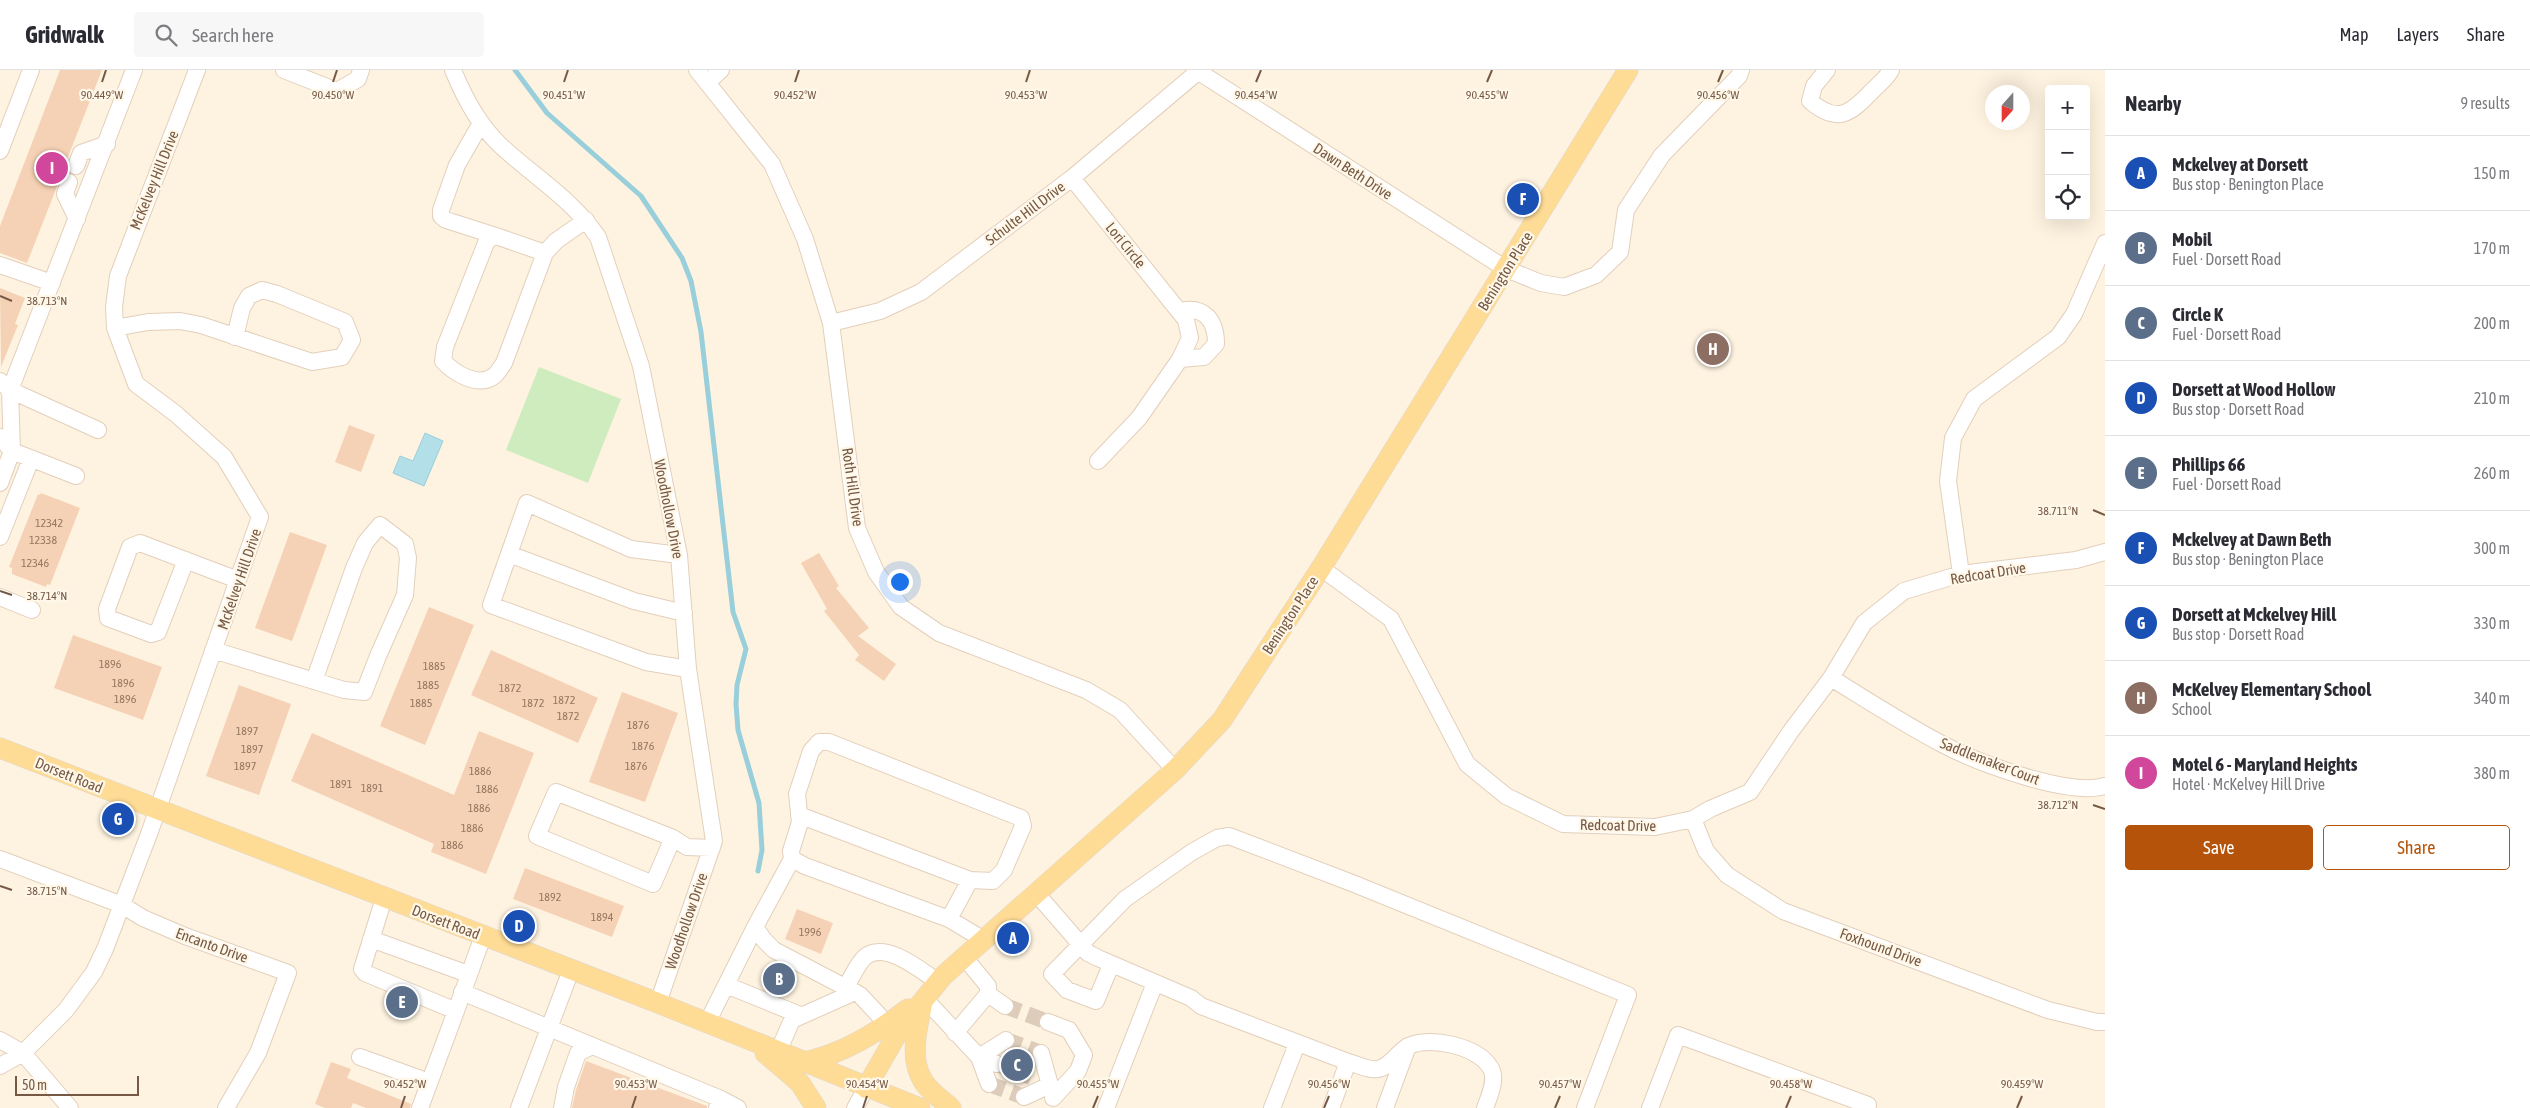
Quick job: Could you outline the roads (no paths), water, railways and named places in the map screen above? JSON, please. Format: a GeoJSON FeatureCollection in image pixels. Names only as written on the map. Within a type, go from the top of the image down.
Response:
{"type":"FeatureCollection","features":[{"type":"Feature","properties":{"kind":"main road","name":"Benington Place"},"geometry":{"type":"LineString","coordinates":[[866,1088],[900,1030],[938,982],[1175,770],[1222,720],[1321,568],[1628,70]]}},
{"type":"Feature","properties":{"kind":"main road","name":"Dorsett Road"},"geometry":{"type":"LineString","coordinates":[[0,748],[658,1003],[866,1088],[920,1108]]}},
{"type":"Feature","properties":{"kind":"main road"},"geometry":{"type":"LineString","coordinates":[[804,1062],[829,1057],[887,1024],[924,998]]}},
{"type":"Feature","properties":{"kind":"main road"},"geometry":{"type":"LineString","coordinates":[[924,998],[916,1036],[916,1060],[923,1081],[951,1108]]}},
{"type":"Feature","properties":{"kind":"main road"},"geometry":{"type":"LineString","coordinates":[[750,1041],[800,1083],[816,1108]]}},
{"type":"Feature","properties":{"kind":"street"},"geometry":{"type":"LineString","coordinates":[[0,151],[31,70]]}},
{"type":"Feature","properties":{"kind":"street"},"geometry":{"type":"LineString","coordinates":[[0,483],[12,451],[5,386],[52,283],[134,70]]}},
{"type":"Feature","properties":{"kind":"street","name":"McKelvey Hill Drive"},"geometry":{"type":"LineString","coordinates":[[0,1066],[22,1053],[66,1010],[94,972],[122,905],[157,810],[260,517],[224,457],[176,414],[136,384],[115,328],[114,306],[118,276],[198,70]]}},
{"type":"Feature","properties":{"kind":"street"},"geometry":{"type":"LineString","coordinates":[[284,70],[337,91],[358,79],[361,70]]}},
{"type":"Feature","properties":{"kind":"street","name":"Woodhollow Drive"},"geometry":{"type":"LineString","coordinates":[[453,70],[463,94],[481,123],[500,144],[567,201],[586,220],[598,237],[641,366],[679,555],[688,669],[714,842],[658,1003]]}},
{"type":"Feature","properties":{"kind":"street"},"geometry":{"type":"LineString","coordinates":[[702,76],[721,70]]}},
{"type":"Feature","properties":{"kind":"street","name":"Dawn Beth Drive"},"geometry":{"type":"LineString","coordinates":[[1200,71],[1506,269],[1541,283],[1564,288],[1596,275],[1620,252],[1626,210],[1662,155],[1739,76],[1740,70]]}},
{"type":"Feature","properties":{"kind":"street"},"geometry":{"type":"LineString","coordinates":[[1827,70],[1814,86],[1810,102],[1825,112],[1836,115],[1853,110],[1891,70]]}},
{"type":"Feature","properties":{"kind":"street","name":"Schulte Hill Drive"},"geometry":{"type":"LineString","coordinates":[[831,323],[880,311],[921,292],[1072,178],[1200,71]]}},
{"type":"Feature","properties":{"kind":"street","name":"Roth Hill Drive"},"geometry":{"type":"LineString","coordinates":[[702,76],[772,164],[806,239],[831,323],[857,528],[876,572],[901,607],[938,633],[1086,690],[1120,710],[1175,770]]}},
{"type":"Feature","properties":{"kind":"street"},"geometry":{"type":"LineString","coordinates":[[481,123],[457,164],[441,210],[441,216],[446,220],[545,253]]}},
{"type":"Feature","properties":{"kind":"street"},"geometry":{"type":"LineString","coordinates":[[76,166],[81,153],[107,144]]}},
{"type":"Feature","properties":{"kind":"street","name":"Lori Circle"},"geometry":{"type":"LineString","coordinates":[[1072,178],[1186,320],[1190,338],[1180,359],[1139,418],[1098,461]]}},
{"type":"Feature","properties":{"kind":"street"},"geometry":{"type":"LineString","coordinates":[[70,182],[65,194],[78,219]]}},
{"type":"Feature","properties":{"kind":"street"},"geometry":{"type":"LineString","coordinates":[[493,235],[486,243],[444,347],[443,361],[454,372],[478,381],[494,377],[504,363],[545,253],[556,240],[586,220]]}},
{"type":"Feature","properties":{"kind":"street"},"geometry":{"type":"LineString","coordinates":[[1961,574],[1948,480],[1953,438],[1974,399],[2058,337],[2074,314],[2105,243]]}},
{"type":"Feature","properties":{"kind":"street"},"geometry":{"type":"LineString","coordinates":[[0,264],[52,283]]}},
{"type":"Feature","properties":{"kind":"street"},"geometry":{"type":"LineString","coordinates":[[115,328],[148,322],[180,321],[312,362],[342,357],[352,340],[345,322],[277,294],[262,290],[249,296],[242,308],[235,337]]}},
{"type":"Feature","properties":{"kind":"street"},"geometry":{"type":"LineString","coordinates":[[1179,312],[1191,308],[1205,314],[1216,328],[1216,344],[1204,357],[1180,359]]}},
{"type":"Feature","properties":{"kind":"street"},"geometry":{"type":"LineString","coordinates":[[5,386],[98,430]]}},
{"type":"Feature","properties":{"kind":"street"},"geometry":{"type":"LineString","coordinates":[[0,437],[12,451],[76,476]]}},
{"type":"Feature","properties":{"kind":"street"},"geometry":{"type":"LineString","coordinates":[[0,537],[31,459]]}},
{"type":"Feature","properties":{"kind":"street"},"geometry":{"type":"LineString","coordinates":[[679,555],[631,549],[527,503],[491,605],[646,662],[688,669]]}},
{"type":"Feature","properties":{"kind":"street"},"geometry":{"type":"LineString","coordinates":[[213,650],[314,681],[344,690],[364,692],[405,595],[408,558],[405,544],[380,525],[365,543],[354,568],[314,681]]}},
{"type":"Feature","properties":{"kind":"street"},"geometry":{"type":"LineString","coordinates":[[186,560],[158,632],[151,634],[108,618],[107,609],[132,545],[140,543],[186,560],[238,580]]}},
{"type":"Feature","properties":{"kind":"street","name":"Redcoat Drive"},"geometry":{"type":"LineString","coordinates":[[1321,568],[1391,619],[1466,764],[1506,796],[1563,824],[1655,827],[1693,820],[1710,809],[1750,792],[1790,731],[1830,678],[1864,623],[1904,592],[1961,574],[2076,560],[2105,552]]}},
{"type":"Feature","properties":{"kind":"street"},"geometry":{"type":"LineString","coordinates":[[509,554],[634,601],[684,613]]}},
{"type":"Feature","properties":{"kind":"street"},"geometry":{"type":"LineString","coordinates":[[0,597],[32,610]]}},
{"type":"Feature","properties":{"kind":"street","name":"Saddlemaker Court"},"geometry":{"type":"LineString","coordinates":[[1830,678],[1943,744],[1967,754],[2026,777],[2062,786],[2098,788],[2105,786]]}},
{"type":"Feature","properties":{"kind":"street"},"geometry":{"type":"LineString","coordinates":[[707,1023],[792,859],[791,851],[800,822],[799,815],[797,794],[811,751],[820,742],[829,742],[1021,818],[1023,826],[1004,870],[993,881],[970,880],[799,815]]}},
{"type":"Feature","properties":{"kind":"street"},"geometry":{"type":"LineString","coordinates":[[673,838],[653,884],[536,836],[556,792],[673,838],[687,847],[712,848]]}},
{"type":"Feature","properties":{"kind":"street","name":"Foxhound Drive"},"geometry":{"type":"LineString","coordinates":[[1693,820],[1706,851],[1727,875],[1783,911],[2048,1010],[2097,1022],[2105,1022]]}},
{"type":"Feature","properties":{"kind":"street"},"geometry":{"type":"LineString","coordinates":[[1111,965],[1096,1001],[1068,990],[1052,974],[1125,899],[1192,852],[1217,838],[1228,836],[1352,883],[1628,995],[1585,1108]]}},
{"type":"Feature","properties":{"kind":"street","name":"Encanto Drive"},"geometry":{"type":"LineString","coordinates":[[0,859],[122,905],[143,918],[185,936],[288,973],[258,1053],[226,1108]]}},
{"type":"Feature","properties":{"kind":"street"},"geometry":{"type":"LineString","coordinates":[[792,859],[805,866],[949,919],[984,940]]}},
{"type":"Feature","properties":{"kind":"street"},"geometry":{"type":"LineString","coordinates":[[949,919],[970,880]]}},
{"type":"Feature","properties":{"kind":"street"},"geometry":{"type":"LineString","coordinates":[[1036,893],[1088,953],[1111,965],[1191,998],[1201,1006],[1297,1044],[1373,1070],[1380,1069],[1408,1046],[1428,1041],[1441,1042],[1474,1053],[1490,1067],[1493,1075],[1492,1090],[1485,1108]]}},
{"type":"Feature","properties":{"kind":"street"},"geometry":{"type":"LineString","coordinates":[[384,898],[362,966],[365,973],[456,1011]]}},
{"type":"Feature","properties":{"kind":"street"},"geometry":{"type":"LineString","coordinates":[[755,928],[774,950],[850,989],[887,1024]]}},
{"type":"Feature","properties":{"kind":"street"},"geometry":{"type":"LineString","coordinates":[[420,1108],[483,936]]}},
{"type":"Feature","properties":{"kind":"street"},"geometry":{"type":"LineString","coordinates":[[371,939],[468,974]]}},
{"type":"Feature","properties":{"kind":"street"},"geometry":{"type":"LineString","coordinates":[[778,1052],[790,1023],[850,989],[865,957],[874,952],[886,952],[910,962],[938,982]]}},
{"type":"Feature","properties":{"kind":"street"},"geometry":{"type":"LineString","coordinates":[[954,1032],[988,994],[988,986],[964,957]]}},
{"type":"Feature","properties":{"kind":"street"},"geometry":{"type":"LineString","coordinates":[[519,1108],[571,970]]}},
{"type":"Feature","properties":{"kind":"street"},"geometry":{"type":"LineString","coordinates":[[1106,1108],[1155,983]]}},
{"type":"Feature","properties":{"kind":"street"},"geometry":{"type":"LineString","coordinates":[[726,985],[800,1016]]}},
{"type":"Feature","properties":{"kind":"street"},"geometry":{"type":"LineString","coordinates":[[462,992],[550,1027],[719,1103],[738,1108]]}},
{"type":"Feature","properties":{"kind":"street"},"geometry":{"type":"LineString","coordinates":[[988,994],[1005,1006]]}},
{"type":"Feature","properties":{"kind":"street"},"geometry":{"type":"LineString","coordinates":[[924,998],[979,1057],[997,1064]]}},
{"type":"Feature","properties":{"kind":"street"},"geometry":{"type":"LineString","coordinates":[[1024,1097],[1050,1097],[1078,1071],[1084,1055],[1069,1030],[1048,1022]]}},
{"type":"Feature","properties":{"kind":"street"},"geometry":{"type":"LineString","coordinates":[[1650,1108],[1678,1035],[1868,1105],[1867,1108]]}},
{"type":"Feature","properties":{"kind":"street"},"geometry":{"type":"LineString","coordinates":[[0,1040],[22,1053],[70,1108]]}},
{"type":"Feature","properties":{"kind":"street"},"geometry":{"type":"LineString","coordinates":[[979,1057],[1006,1040]]}},
{"type":"Feature","properties":{"kind":"street"},"geometry":{"type":"LineString","coordinates":[[1272,1108],[1297,1044]]}},
{"type":"Feature","properties":{"kind":"street"},"geometry":{"type":"LineString","coordinates":[[562,1108],[566,1088],[578,1053],[592,1046]]}},
{"type":"Feature","properties":{"kind":"street"},"geometry":{"type":"LineString","coordinates":[[1385,1108],[1408,1046]]}},
{"type":"Feature","properties":{"kind":"street"},"geometry":{"type":"LineString","coordinates":[[1041,1053],[1050,1097]]}},
{"type":"Feature","properties":{"kind":"street"},"geometry":{"type":"LineString","coordinates":[[360,1057],[429,1082]]}},
{"type":"Feature","properties":{"kind":"street"},"geometry":{"type":"LineString","coordinates":[[979,1057],[989,1084]]}},
{"type":"Feature","properties":{"kind":"street"},"geometry":{"type":"LineString","coordinates":[[1330,1108],[1348,1062]]}},
{"type":"Feature","properties":{"kind":"street"},"geometry":{"type":"LineString","coordinates":[[1031,1077],[1050,1097]]}},
{"type":"Feature","properties":{"kind":"street"},"geometry":{"type":"LineString","coordinates":[[550,1108],[555,1097],[566,1088]]}},
{"type":"Feature","properties":{"kind":"street"},"geometry":{"type":"LineString","coordinates":[[855,1108],[866,1088]]}},
{"type":"Feature","properties":{"kind":"water"},"geometry":{"type":"Polygon","coordinates":[[[425,433],[443,441],[424,486],[393,473],[400,456],[413,461],[425,433]]]}},
{"type":"Feature","properties":{"kind":"waterway"},"geometry":{"type":"LineString","coordinates":[[515,70],[547,113],[641,196],[682,258],[691,281],[701,332],[733,612],[746,649],[737,685],[736,704],[738,730],[759,803],[762,850],[758,871]]}},
{"type":"Feature","properties":{"kind":"tunnel"},"geometry":{"type":"LineString","coordinates":[[1005,1006],[1048,1022]]}},
{"type":"Feature","properties":{"kind":"tunnel"},"geometry":{"type":"LineString","coordinates":[[1006,1040],[1041,1053]]}},
{"type":"Feature","properties":{"kind":"tunnel"},"geometry":{"type":"LineString","coordinates":[[997,1064],[1031,1077]]}},
{"type":"Feature","properties":{"kind":"tunnel"},"geometry":{"type":"LineString","coordinates":[[989,1084],[1024,1097]]}},
{"type":"Feature","properties":{"kind":"place","name":"Motel 6 - Maryland Heights"},"geometry":{"type":"Point","coordinates":[52,168]}},
{"type":"Feature","properties":{"kind":"place","name":"Mckelvey at Dawn Beth"},"geometry":{"type":"Point","coordinates":[1523,199]}},
{"type":"Feature","properties":{"kind":"place","name":"McKelvey Elementary School"},"geometry":{"type":"Point","coordinates":[1713,349]}},
{"type":"Feature","properties":{"kind":"place","name":"Dorsett at Mckelvey Hill"},"geometry":{"type":"Point","coordinates":[118,819]}},
{"type":"Feature","properties":{"kind":"place","name":"Dorsett at Wood Hollow"},"geometry":{"type":"Point","coordinates":[519,926]}},
{"type":"Feature","properties":{"kind":"place","name":"Mckelvey at Dorsett"},"geometry":{"type":"Point","coordinates":[1013,938]}},
{"type":"Feature","properties":{"kind":"place","name":"Mobil"},"geometry":{"type":"Point","coordinates":[779,979]}},
{"type":"Feature","properties":{"kind":"place","name":"Phillips 66"},"geometry":{"type":"Point","coordinates":[402,1002]}},
{"type":"Feature","properties":{"kind":"place","name":"Circle K"},"geometry":{"type":"Point","coordinates":[1017,1065]}}]}
